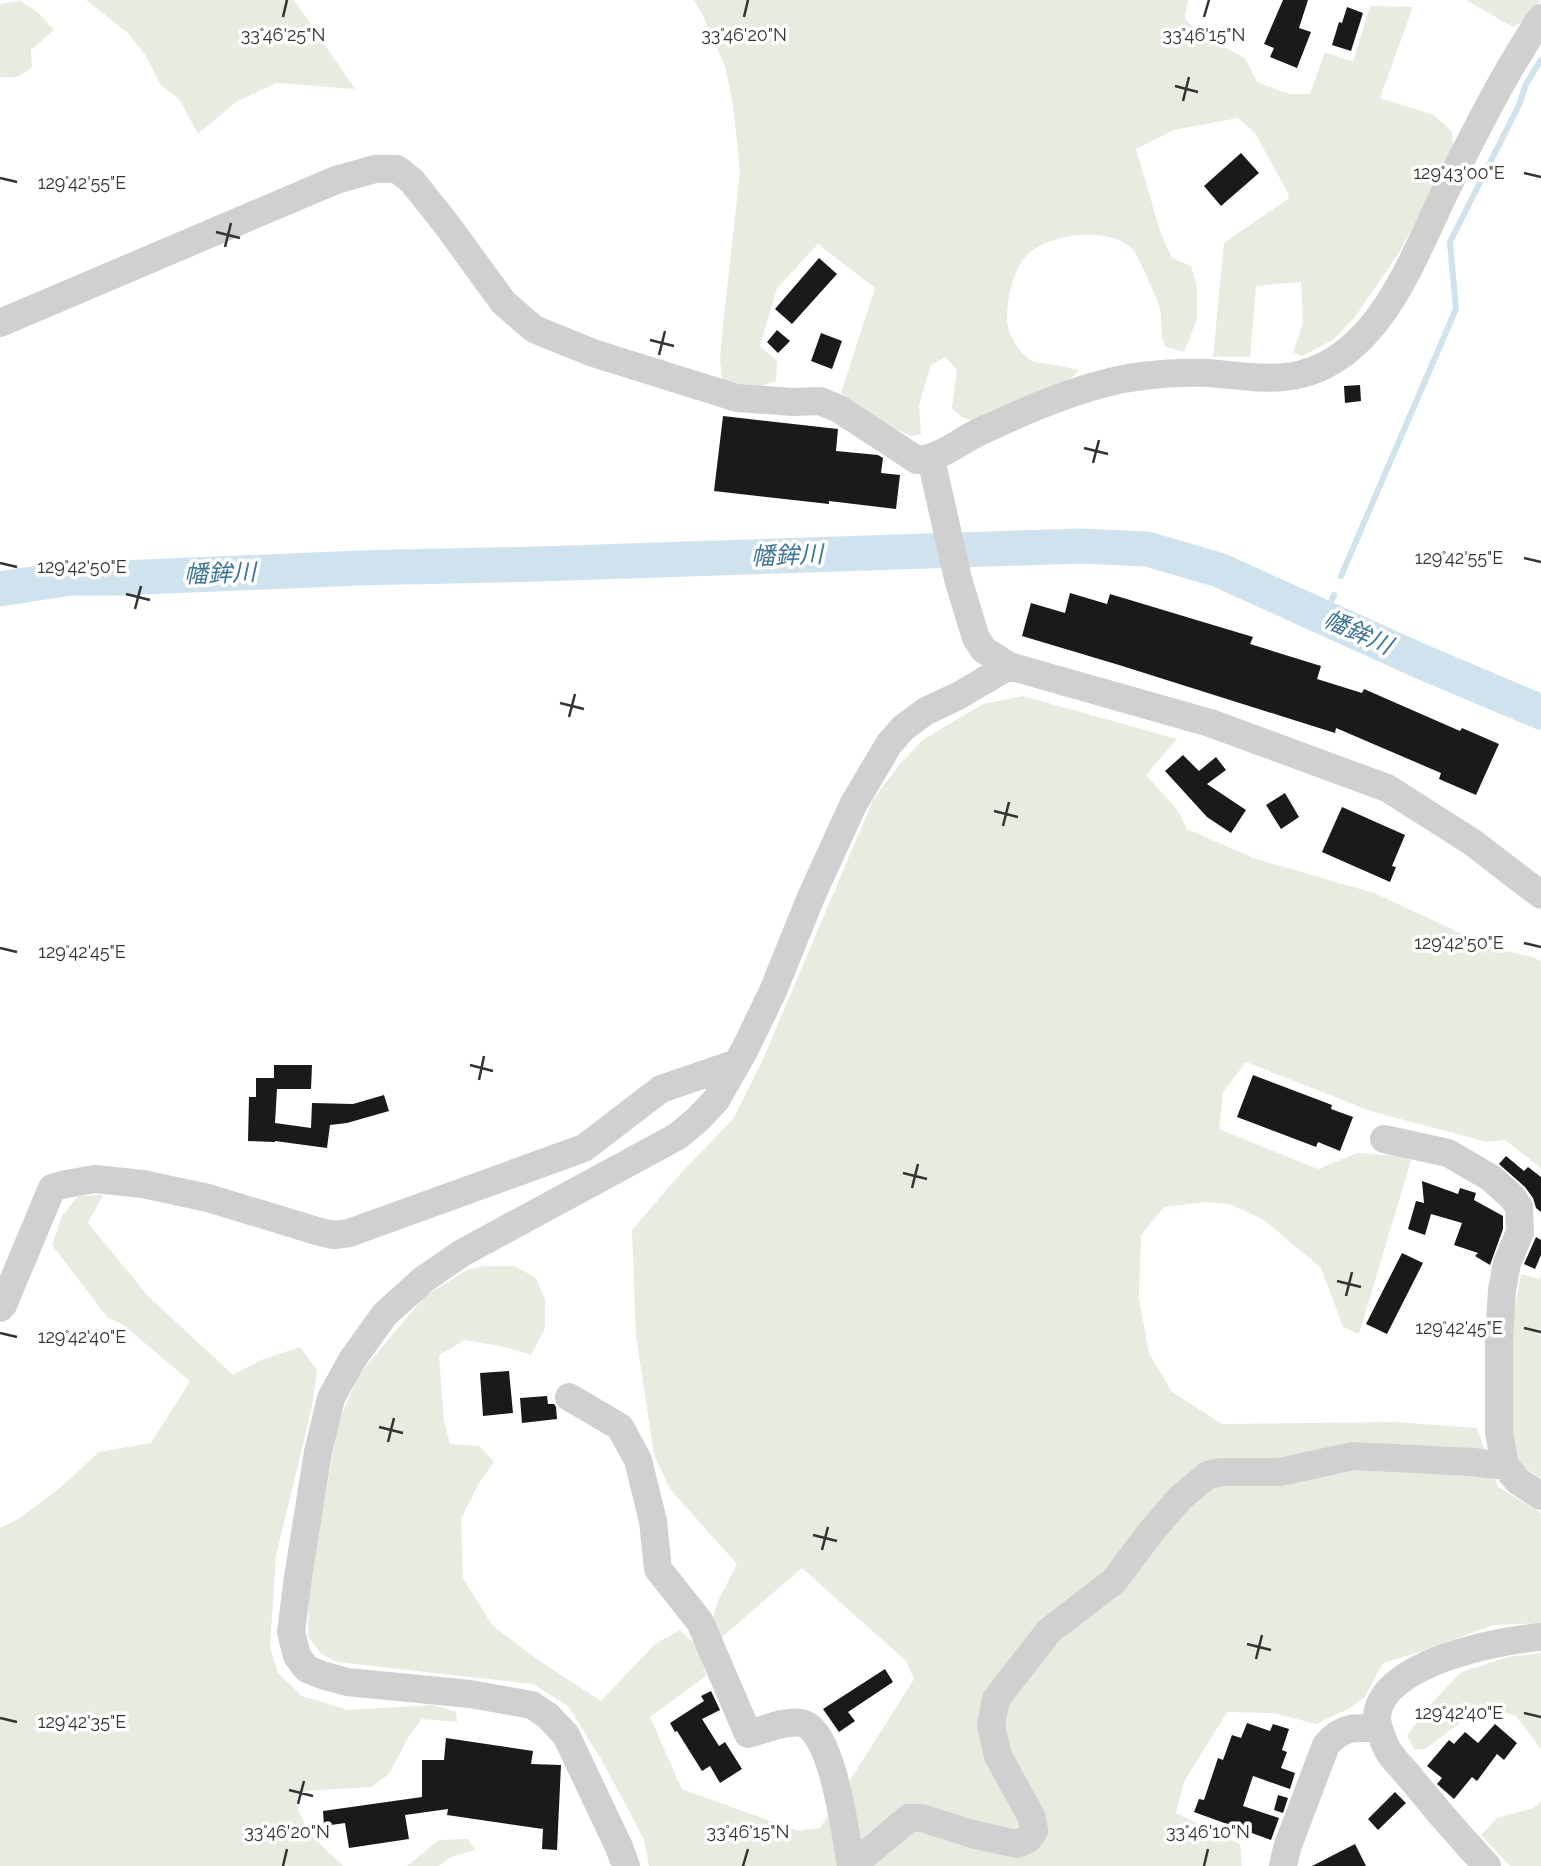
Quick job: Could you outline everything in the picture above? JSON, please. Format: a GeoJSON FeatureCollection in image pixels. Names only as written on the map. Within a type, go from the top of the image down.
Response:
{"type":"FeatureCollection","features":[{"type":"Feature","properties":{"kind":"street"},"geometry":{"type":"LineString","coordinates":[[0,323],[336,180],[375,169],[397,169],[412,181],[503,302],[534,329],[593,354],[737,398],[820,401],[839,410],[917,460],[931,459],[977,433],[1056,399],[1102,384],[1140,377],[1205,373],[1279,378],[1318,370],[1344,354],[1381,315],[1408,271],[1448,184],[1500,84],[1541,18]]}},
{"type":"Feature","properties":{"kind":"street"},"geometry":{"type":"LineString","coordinates":[[931,459],[958,579],[976,638],[984,650],[1009,666],[1210,723],[1388,788],[1472,842],[1541,895]]}},
{"type":"Feature","properties":{"kind":"street"},"geometry":{"type":"LineString","coordinates":[[626,1866],[566,1735],[548,1716],[532,1705],[470,1694],[347,1682],[307,1669],[297,1656],[291,1632],[298,1577],[318,1452],[331,1398],[352,1360],[385,1314],[424,1279],[462,1253],[678,1136],[697,1121],[716,1100],[745,1049],[773,991],[811,897],[853,805],[889,744],[903,728],[926,711],[1009,666]]}},
{"type":"Feature","properties":{"kind":"street"},"geometry":{"type":"LineString","coordinates":[[0,1308],[52,1188],[95,1179],[143,1184],[208,1198],[334,1236],[349,1233],[584,1148],[661,1089],[737,1063]]}},
{"type":"Feature","properties":{"kind":"street"},"geometry":{"type":"LineString","coordinates":[[1384,1139],[1448,1153],[1491,1178],[1519,1207],[1520,1232],[1507,1263],[1502,1290],[1499,1432],[1504,1466],[1518,1481],[1541,1496]]}},
{"type":"Feature","properties":{"kind":"street"},"geometry":{"type":"LineString","coordinates":[[569,1397],[620,1427],[638,1460],[653,1521],[658,1569],[700,1622],[748,1734],[789,1723],[803,1723],[814,1731],[831,1763],[851,1866],[909,1818],[922,1818],[972,1834],[1017,1844],[1028,1839],[1034,1831],[1032,1818],[998,1756],[991,1725],[996,1699],[1049,1631],[1114,1581],[1180,1498],[1208,1475],[1221,1472],[1280,1472],[1353,1456],[1504,1466]]}},
{"type":"Feature","properties":{"kind":"street"},"geometry":{"type":"LineString","coordinates":[[1487,1866],[1385,1746],[1377,1716],[1389,1690],[1404,1677],[1442,1658],[1504,1640],[1541,1637]]}},
{"type":"Feature","properties":{"kind":"street"},"geometry":{"type":"LineString","coordinates":[[1283,1866],[1326,1745],[1335,1734],[1353,1727],[1379,1729]]}},
{"type":"Feature","properties":{"kind":"shaded area"},"geometry":{"type":"Polygon","coordinates":[[[86,0],[294,0],[355,89],[276,83],[236,102],[198,134],[180,100],[161,85],[146,56],[128,33],[86,0]]]}},
{"type":"Feature","properties":{"kind":"shaded area"},"geometry":{"type":"Polygon","coordinates":[[[694,0],[1188,0],[1185,19],[1201,35],[1245,58],[1257,82],[1289,94],[1310,94],[1325,52],[1353,62],[1370,6],[1413,7],[1380,98],[1434,115],[1452,132],[1453,151],[1400,251],[1355,317],[1333,340],[1302,356],[1293,352],[1303,324],[1301,282],[1256,286],[1250,357],[1213,357],[1224,243],[1289,198],[1288,193],[1255,133],[1238,118],[1174,130],[1136,149],[1161,234],[1172,258],[1191,266],[1197,286],[1197,320],[1184,352],[1165,347],[1159,305],[1134,251],[1124,243],[1096,235],[1064,237],[1036,248],[1021,262],[1009,296],[1007,322],[1012,338],[1032,361],[1079,371],[1067,381],[975,421],[962,417],[952,408],[957,370],[945,357],[931,365],[919,405],[921,434],[911,436],[885,424],[841,393],[875,288],[818,244],[777,288],[760,346],[777,361],[776,381],[755,388],[722,380],[720,359],[740,171],[733,105],[725,66],[694,0]]]}},
{"type":"Feature","properties":{"kind":"shaded area"},"geometry":{"type":"Polygon","coordinates":[[[1466,0],[1541,0],[1526,20],[1513,27],[1466,0]]]}},
{"type":"Feature","properties":{"kind":"shaded area"},"geometry":{"type":"Polygon","coordinates":[[[20,1],[36,11],[54,30],[31,50],[32,67],[17,76],[0,77],[0,4],[20,1]]]}},
{"type":"Feature","properties":{"kind":"shaded area"},"geometry":{"type":"Polygon","coordinates":[[[1023,696],[1177,739],[1146,775],[1179,812],[1187,829],[1256,859],[1374,893],[1493,948],[1541,961],[1541,1168],[1505,1140],[1487,1142],[1370,1111],[1246,1062],[1223,1092],[1219,1129],[1318,1169],[1357,1153],[1412,1157],[1359,1334],[1343,1327],[1321,1268],[1264,1220],[1230,1204],[1206,1202],[1164,1207],[1141,1235],[1139,1298],[1149,1353],[1172,1392],[1222,1424],[1394,1422],[1477,1428],[1498,1487],[1541,1513],[1541,1623],[1493,1625],[1383,1663],[1365,1697],[1348,1709],[1316,1724],[1273,1713],[1227,1712],[1184,1782],[1176,1813],[1240,1844],[1242,1866],[649,1866],[644,1839],[601,1759],[568,1706],[533,1684],[337,1662],[320,1653],[308,1636],[309,1588],[339,1419],[361,1372],[425,1296],[467,1270],[484,1266],[515,1266],[536,1278],[545,1300],[545,1328],[531,1355],[506,1347],[465,1340],[439,1355],[444,1421],[450,1444],[479,1446],[494,1462],[480,1481],[461,1519],[463,1578],[492,1625],[538,1660],[601,1701],[655,1644],[680,1630],[699,1648],[706,1676],[650,1717],[682,1789],[798,1831],[820,1828],[914,1679],[906,1661],[802,1568],[721,1638],[713,1618],[718,1601],[737,1564],[670,1489],[654,1455],[636,1336],[632,1230],[733,1119],[763,1059],[873,800],[899,765],[924,739],[983,704],[1023,696]]]}},
{"type":"Feature","properties":{"kind":"shaded area"},"geometry":{"type":"Polygon","coordinates":[[[103,1195],[88,1223],[148,1296],[233,1375],[261,1360],[300,1347],[317,1370],[312,1407],[276,1556],[270,1647],[278,1673],[302,1696],[348,1710],[433,1705],[456,1712],[457,1722],[422,1719],[409,1736],[389,1774],[371,1787],[306,1791],[296,1804],[308,1832],[343,1866],[0,1866],[0,1528],[20,1518],[61,1487],[99,1452],[151,1443],[190,1381],[122,1324],[108,1318],[52,1245],[62,1216],[78,1196],[103,1195]]]}},
{"type":"Feature","properties":{"kind":"shaded area"},"geometry":{"type":"Polygon","coordinates":[[[1521,1274],[1539,1279],[1541,1274],[1541,1478],[1519,1464],[1510,1439],[1513,1318],[1521,1274]]]}},
{"type":"Feature","properties":{"kind":"shaded area"},"geometry":{"type":"Polygon","coordinates":[[[1541,1653],[1541,1749],[1516,1716],[1496,1710],[1464,1720],[1425,1749],[1415,1750],[1407,1736],[1426,1709],[1461,1672],[1508,1657],[1541,1653]]]}},
{"type":"Feature","properties":{"kind":"shaded area"},"geometry":{"type":"Polygon","coordinates":[[[1541,1802],[1541,1866],[1510,1866],[1481,1835],[1497,1818],[1533,1808],[1541,1802]]]}},
{"type":"Feature","properties":{"kind":"shaded area"},"geometry":{"type":"Polygon","coordinates":[[[468,1839],[475,1850],[451,1857],[439,1866],[407,1866],[439,1840],[468,1839]]]}},
{"type":"Feature","properties":{"kind":"building"},"geometry":{"type":"Polygon","coordinates":[[[1283,0],[1308,0],[1299,28],[1311,32],[1297,68],[1270,57],[1274,48],[1264,44],[1283,0]]]}},
{"type":"Feature","properties":{"kind":"building"},"geometry":{"type":"Polygon","coordinates":[[[1347,7],[1363,13],[1351,51],[1332,45],[1347,7]]]}},
{"type":"Feature","properties":{"kind":"building"},"geometry":{"type":"Polygon","coordinates":[[[1241,153],[1259,173],[1221,206],[1204,186],[1241,153]]]}},
{"type":"Feature","properties":{"kind":"building"},"geometry":{"type":"Polygon","coordinates":[[[819,258],[837,274],[792,324],[775,309],[819,258]]]}},
{"type":"Feature","properties":{"kind":"building"},"geometry":{"type":"Polygon","coordinates":[[[777,330],[790,341],[778,353],[767,342],[777,330]]]}},
{"type":"Feature","properties":{"kind":"building"},"geometry":{"type":"Polygon","coordinates":[[[821,333],[842,341],[832,369],[811,361],[821,333]]]}},
{"type":"Feature","properties":{"kind":"building"},"geometry":{"type":"Polygon","coordinates":[[[1360,385],[1361,401],[1345,403],[1344,386],[1360,385]]]}},
{"type":"Feature","properties":{"kind":"building"},"geometry":{"type":"Polygon","coordinates":[[[723,416],[838,429],[836,451],[878,455],[883,458],[881,473],[900,475],[896,509],[714,491],[723,416]]]}},
{"type":"Feature","properties":{"kind":"building"},"geometry":{"type":"Polygon","coordinates":[[[1070,593],[1107,604],[1110,594],[1253,637],[1250,644],[1321,666],[1317,679],[1362,693],[1364,689],[1460,731],[1462,728],[1499,744],[1476,795],[1439,779],[1441,773],[1336,728],[1335,733],[1022,636],[1031,603],[1065,613],[1070,593]]]}},
{"type":"Feature","properties":{"kind":"building"},"geometry":{"type":"Polygon","coordinates":[[[1183,755],[1199,771],[1216,757],[1226,770],[1207,784],[1246,810],[1231,833],[1207,817],[1165,771],[1183,755]]]}},
{"type":"Feature","properties":{"kind":"building"},"geometry":{"type":"Polygon","coordinates":[[[1285,793],[1299,817],[1281,829],[1266,805],[1285,793]]]}},
{"type":"Feature","properties":{"kind":"building"},"geometry":{"type":"Polygon","coordinates":[[[1342,807],[1405,835],[1392,866],[1396,867],[1390,882],[1322,852],[1342,807]]]}},
{"type":"Feature","properties":{"kind":"building"},"geometry":{"type":"Polygon","coordinates":[[[274,1065],[312,1065],[311,1089],[277,1089],[275,1123],[311,1128],[312,1103],[353,1104],[384,1095],[389,1111],[330,1125],[327,1148],[275,1141],[248,1141],[249,1097],[256,1097],[256,1078],[274,1078],[274,1065]]]}},
{"type":"Feature","properties":{"kind":"building"},"geometry":{"type":"Polygon","coordinates":[[[1253,1075],[1332,1105],[1331,1109],[1353,1117],[1340,1151],[1318,1142],[1316,1147],[1237,1117],[1253,1075]]]}},
{"type":"Feature","properties":{"kind":"building"},"geometry":{"type":"Polygon","coordinates":[[[1506,1156],[1524,1171],[1528,1167],[1541,1177],[1541,1212],[1525,1187],[1499,1164],[1506,1156]]]}},
{"type":"Feature","properties":{"kind":"building"},"geometry":{"type":"Polygon","coordinates":[[[1422,1181],[1458,1194],[1460,1188],[1476,1193],[1474,1200],[1503,1216],[1503,1229],[1490,1265],[1475,1256],[1478,1253],[1454,1245],[1462,1223],[1431,1214],[1425,1235],[1408,1229],[1416,1201],[1424,1203],[1422,1181]]]}},
{"type":"Feature","properties":{"kind":"building"},"geometry":{"type":"Polygon","coordinates":[[[1536,1237],[1541,1240],[1541,1255],[1535,1269],[1524,1264],[1536,1237]]]}},
{"type":"Feature","properties":{"kind":"building"},"geometry":{"type":"Polygon","coordinates":[[[1402,1253],[1423,1263],[1387,1334],[1366,1324],[1402,1253]]]}},
{"type":"Feature","properties":{"kind":"building"},"geometry":{"type":"Polygon","coordinates":[[[509,1371],[513,1413],[483,1416],[480,1373],[509,1371]]]}},
{"type":"Feature","properties":{"kind":"building"},"geometry":{"type":"Polygon","coordinates":[[[547,1396],[548,1404],[554,1404],[556,1407],[557,1419],[522,1423],[520,1398],[547,1396]]]}},
{"type":"Feature","properties":{"kind":"building"},"geometry":{"type":"Polygon","coordinates":[[[885,1669],[893,1682],[848,1712],[855,1721],[839,1732],[823,1709],[885,1669]]]}},
{"type":"Feature","properties":{"kind":"building"},"geometry":{"type":"Polygon","coordinates":[[[711,1691],[720,1710],[702,1719],[719,1746],[725,1742],[742,1769],[720,1783],[710,1766],[702,1771],[670,1723],[704,1701],[701,1696],[711,1691]]]}},
{"type":"Feature","properties":{"kind":"building"},"geometry":{"type":"Polygon","coordinates":[[[1247,1723],[1270,1731],[1273,1724],[1289,1729],[1282,1750],[1287,1752],[1281,1768],[1295,1773],[1290,1789],[1253,1776],[1243,1806],[1279,1818],[1271,1840],[1194,1812],[1199,1799],[1204,1800],[1218,1758],[1223,1760],[1232,1735],[1241,1738],[1247,1723]]]}},
{"type":"Feature","properties":{"kind":"building"},"geometry":{"type":"Polygon","coordinates":[[[1495,1724],[1517,1743],[1504,1760],[1497,1754],[1477,1781],[1472,1777],[1454,1799],[1437,1784],[1442,1778],[1427,1766],[1449,1740],[1454,1744],[1465,1732],[1478,1743],[1495,1724]]]}},
{"type":"Feature","properties":{"kind":"building"},"geometry":{"type":"Polygon","coordinates":[[[446,1738],[533,1751],[531,1764],[561,1765],[557,1850],[542,1849],[543,1829],[447,1815],[448,1809],[405,1815],[409,1839],[349,1848],[345,1823],[324,1826],[323,1811],[422,1797],[422,1760],[444,1760],[446,1738]]]}},
{"type":"Feature","properties":{"kind":"building"},"geometry":{"type":"Polygon","coordinates":[[[1395,1792],[1406,1803],[1378,1830],[1368,1819],[1395,1792]]]}},
{"type":"Feature","properties":{"kind":"building"},"geometry":{"type":"Polygon","coordinates":[[[1278,1795],[1288,1798],[1283,1813],[1274,1810],[1278,1795]]]}},
{"type":"Feature","properties":{"kind":"building"},"geometry":{"type":"Polygon","coordinates":[[[1355,1844],[1366,1866],[1312,1866],[1355,1844]]]}},
{"type":"Feature","properties":{"kind":"waterway"},"geometry":{"type":"LineString","coordinates":[[1341,576],[1456,309],[1450,242],[1519,105],[1526,84],[1541,60]]}},
{"type":"Feature","properties":{"kind":"waterway","name":"幡鉾川"},"geometry":{"type":"LineString","coordinates":[[0,589],[71,578],[1080,546],[1147,549],[1219,570],[1420,661],[1541,712]]}},
{"type":"Feature","properties":{"kind":"waterway"},"geometry":{"type":"LineString","coordinates":[[1324,617],[1334,595]]}}]}
